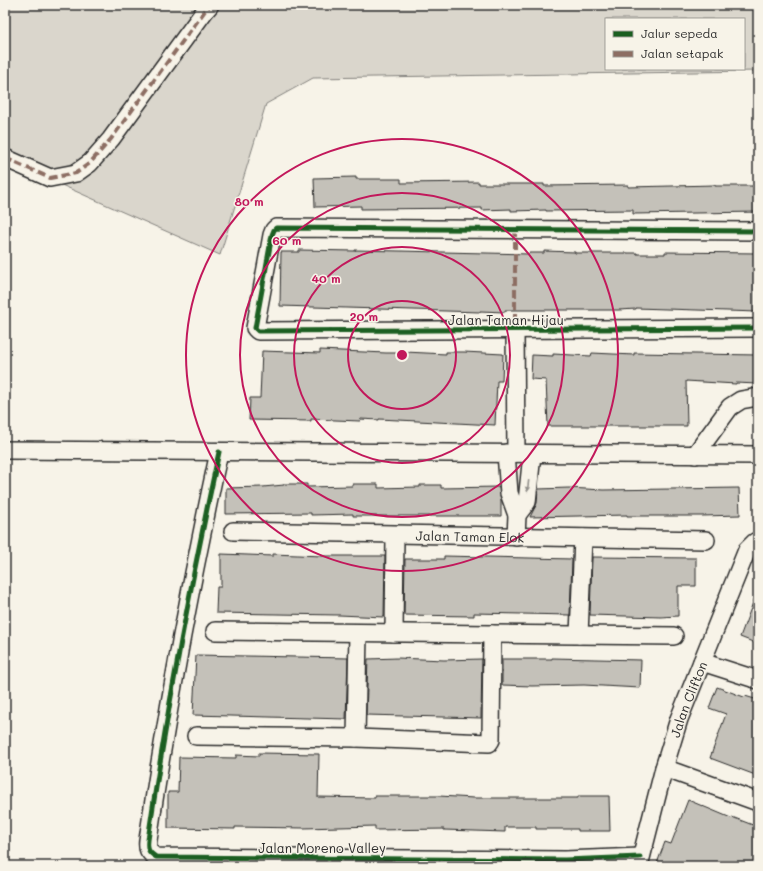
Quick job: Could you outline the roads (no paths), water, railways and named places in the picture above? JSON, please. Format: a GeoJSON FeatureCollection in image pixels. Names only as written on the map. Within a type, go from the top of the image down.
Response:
{"type":"FeatureCollection","features":[{"type":"Feature","properties":{"kind":"street"},"geometry":{"type":"LineString","coordinates":[[5,158],[50,178],[76,173],[90,162],[111,139],[210,5]]}},
{"type":"Feature","properties":{"kind":"street","name":"Jalan Taman Hijau"},"geometry":{"type":"LineString","coordinates":[[758,231],[276,228],[272,235],[255,328],[258,331],[758,328]]}},
{"type":"Feature","properties":{"kind":"street"},"geometry":{"type":"LineString","coordinates":[[515,330],[518,453],[526,502],[517,515]]}},
{"type":"Feature","properties":{"kind":"street"},"geometry":{"type":"LineString","coordinates":[[695,455],[730,407],[741,400],[758,397]]}},
{"type":"Feature","properties":{"kind":"street"},"geometry":{"type":"LineString","coordinates":[[5,450],[758,455]]}},
{"type":"Feature","properties":{"kind":"street","name":"Jalan Moreno Valley"},"geometry":{"type":"LineString","coordinates":[[212,452],[200,539],[163,736],[147,847],[149,853],[156,857],[572,863],[639,862]]}},
{"type":"Feature","properties":{"kind":"street"},"geometry":{"type":"LineString","coordinates":[[516,537],[517,515],[509,493],[518,453]]}},
{"type":"Feature","properties":{"kind":"street","name":"Jalan Taman Elok"},"geometry":{"type":"LineString","coordinates":[[233,531],[706,540]]}},
{"type":"Feature","properties":{"kind":"street"},"geometry":{"type":"LineString","coordinates":[[394,633],[396,535]]}},
{"type":"Feature","properties":{"kind":"street"},"geometry":{"type":"LineString","coordinates":[[579,635],[583,538]]}},
{"type":"Feature","properties":{"kind":"street","name":"Jalan Clifton"},"geometry":{"type":"LineString","coordinates":[[639,862],[664,768],[679,719],[746,550],[755,542],[758,542]]}},
{"type":"Feature","properties":{"kind":"street"},"geometry":{"type":"LineString","coordinates":[[215,631],[674,636]]}},
{"type":"Feature","properties":{"kind":"street"},"geometry":{"type":"LineString","coordinates":[[356,738],[358,633]]}},
{"type":"Feature","properties":{"kind":"street"},"geometry":{"type":"LineString","coordinates":[[196,736],[356,738],[488,743],[491,740],[492,634]]}},
{"type":"Feature","properties":{"kind":"street"},"geometry":{"type":"LineString","coordinates":[[702,662],[758,680]]}},
{"type":"Feature","properties":{"kind":"street"},"geometry":{"type":"LineString","coordinates":[[664,768],[758,802]]}}]}
